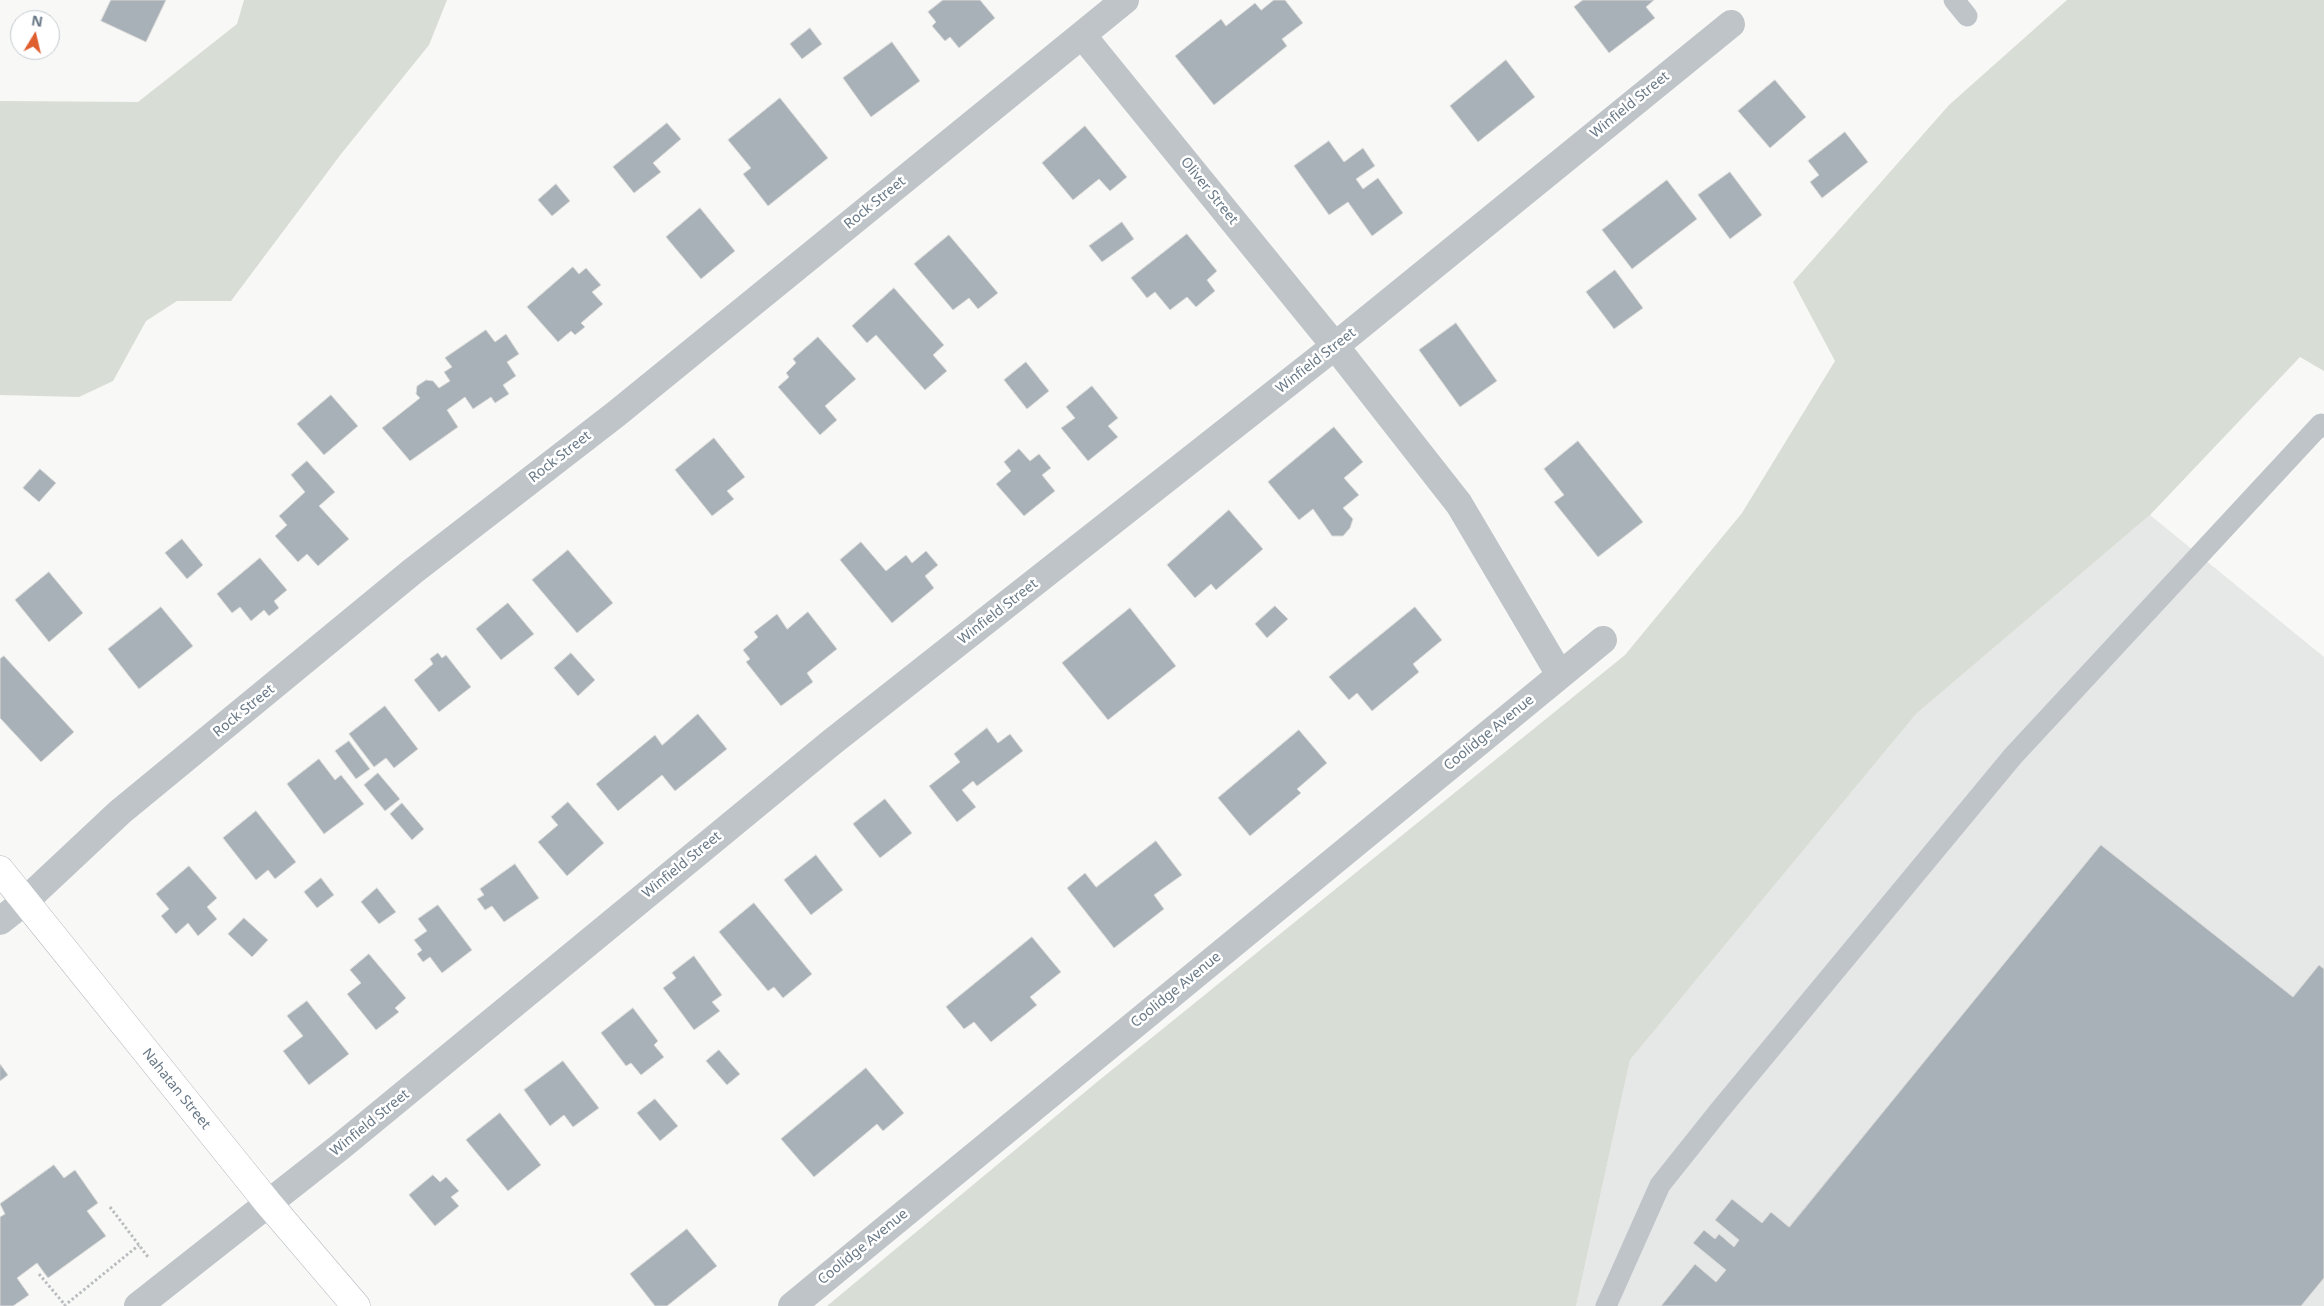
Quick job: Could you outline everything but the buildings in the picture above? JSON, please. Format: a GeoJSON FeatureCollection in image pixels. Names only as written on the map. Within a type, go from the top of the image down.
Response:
{"type":"FeatureCollection","features":[{"type":"Feature","properties":{"kind":"main road","name":"Nahatan Street"},"geometry":{"type":"LineString","coordinates":[[0,870],[268,1203],[356,1306]]}},
{"type":"Feature","properties":{"kind":"street","name":"Rock Street"},"geometry":{"type":"LineString","coordinates":[[0,921],[24,902],[120,812],[398,584],[616,414],[1125,0]]}},
{"type":"Feature","properties":{"kind":"street","name":"Winfield Street"},"geometry":{"type":"LineString","coordinates":[[138,1306],[340,1147],[832,742],[1335,346],[1730,24]]}},
{"type":"Feature","properties":{"kind":"street","name":"Oliver Street"},"geometry":{"type":"LineString","coordinates":[[1082,35],[1335,346]]}},
{"type":"Feature","properties":{"kind":"street"},"geometry":{"type":"LineString","coordinates":[[1335,346],[1459,504],[1560,674]]}},
{"type":"Feature","properties":{"kind":"street","name":"Coolidge Avenue"},"geometry":{"type":"LineString","coordinates":[[792,1306],[1603,640]]}},
{"type":"Feature","properties":{"kind":"lane"},"geometry":{"type":"LineString","coordinates":[[1606,1306],[1660,1185],[1719,1111],[2013,756],[2321,424],[2324,427]]}},
{"type":"Feature","properties":{"kind":"path"},"geometry":{"type":"LineString","coordinates":[[110,1207],[149,1258]]}},
{"type":"Feature","properties":{"kind":"path"},"geometry":{"type":"LineString","coordinates":[[39,1274],[65,1306],[139,1245]]}},
{"type":"Feature","properties":{"kind":"shaded area"},"geometry":{"type":"Polygon","coordinates":[[[244,0],[447,0],[429,45],[341,154],[231,301],[177,301],[146,321],[113,381],[79,397],[0,395],[0,101],[138,102],[237,24],[244,0]]]}},
{"type":"Feature","properties":{"kind":"shaded area"},"geometry":{"type":"Polygon","coordinates":[[[2067,0],[2324,0],[2324,371],[2300,357],[2150,515],[1916,714],[1630,1060],[1576,1306],[827,1306],[1097,1082],[1625,655],[1742,513],[1835,361],[1793,282],[1949,105],[2067,0]]]}},
{"type":"Feature","properties":{"kind":"shaded area"},"geometry":{"type":"Polygon","coordinates":[[[2150,515],[2324,657],[2324,1306],[1576,1306],[1630,1060],[1916,714],[2150,515]]]}}]}
